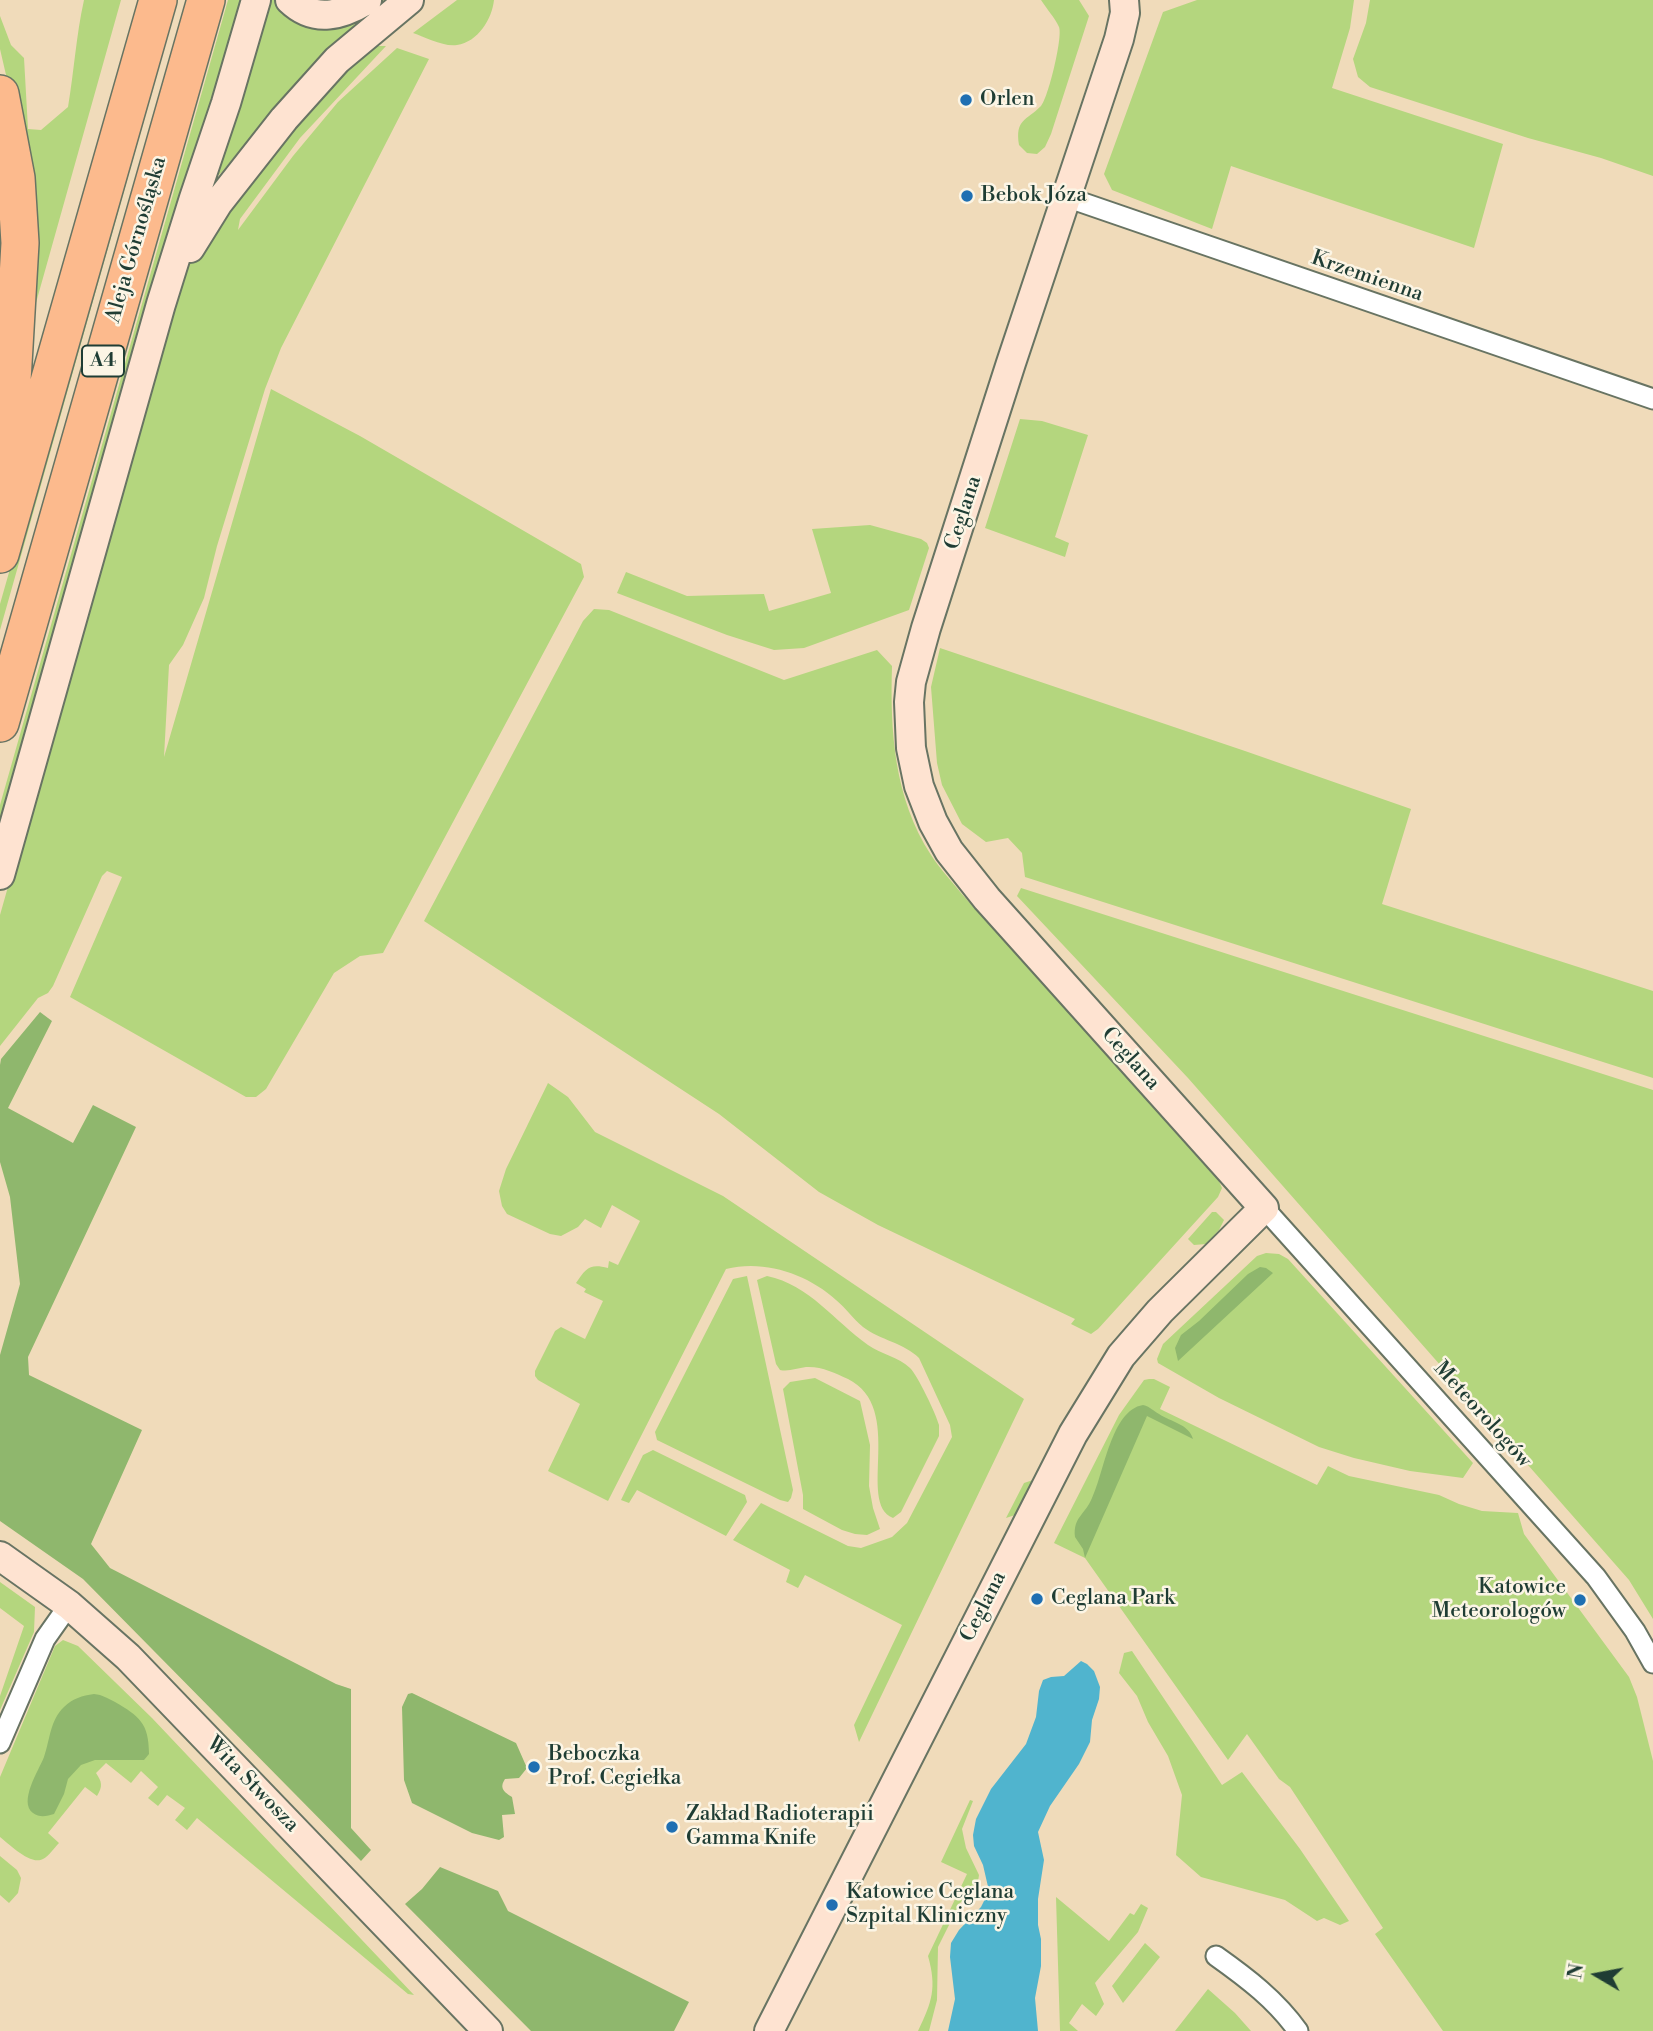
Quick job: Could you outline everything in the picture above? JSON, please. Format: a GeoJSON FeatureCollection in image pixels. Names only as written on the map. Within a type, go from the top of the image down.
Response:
{"type":"FeatureCollection","features":[{"type":"Feature","properties":{"kind":"highway","name":"A4"},"geometry":{"type":"LineString","coordinates":[[0,554],[158,0]]}},
{"type":"Feature","properties":{"kind":"highway","name":"Aleja Górnośląska"},"geometry":{"type":"LineString","coordinates":[[0,723],[206,0]]}},
{"type":"Feature","properties":{"kind":"highway"},"geometry":{"type":"LineString","coordinates":[[0,94],[16,178],[20,243],[10,398],[0,475]]}},
{"type":"Feature","properties":{"kind":"street"},"geometry":{"type":"LineString","coordinates":[[0,875],[161,304],[256,0]]}},
{"type":"Feature","properties":{"kind":"street"},"geometry":{"type":"LineString","coordinates":[[290,0],[306,11],[332,15],[346,12],[367,0]]}},
{"type":"Feature","properties":{"kind":"street"},"geometry":{"type":"LineString","coordinates":[[161,304],[179,267],[218,203],[284,119],[337,60],[409,0]]}},
{"type":"Feature","properties":{"kind":"street","name":"Ceglana"},"geometry":{"type":"LineString","coordinates":[[769,2031],[1073,1434],[1121,1356],[1160,1311],[1264,1208],[964,870],[933,822],[919,786],[911,748],[909,702],[916,663],[1011,363],[1119,39],[1125,13],[1124,0]]}},
{"type":"Feature","properties":{"kind":"street","name":"Krzemienna"},"geometry":{"type":"LineString","coordinates":[[1066,197],[1653,399]]}},
{"type":"Feature","properties":{"kind":"street","name":"Meteorologów"},"geometry":{"type":"LineString","coordinates":[[1264,1208],[1596,1577],[1635,1631],[1653,1663]]}},
{"type":"Feature","properties":{"kind":"street","name":"Wita Stwosza"},"geometry":{"type":"LineString","coordinates":[[0,1556],[68,1605],[137,1666],[488,2031]]}},
{"type":"Feature","properties":{"kind":"street"},"geometry":{"type":"LineString","coordinates":[[0,1743],[45,1639],[68,1605]]}},
{"type":"Feature","properties":{"kind":"street"},"geometry":{"type":"LineString","coordinates":[[1216,1956],[1252,1981],[1284,2012],[1298,2031]]}},
{"type":"Feature","properties":{"kind":"green space"},"geometry":{"type":"Polygon","coordinates":[[[84,0],[121,0],[32,317],[19,131],[0,49],[0,16],[11,45],[24,58],[28,129],[41,130],[68,107],[84,0]]]}},
{"type":"Feature","properties":{"kind":"green space"},"geometry":{"type":"Polygon","coordinates":[[[172,0],[178,0],[0,630],[0,604],[172,0]]]}},
{"type":"Feature","properties":{"kind":"green space"},"geometry":{"type":"Polygon","coordinates":[[[228,0],[242,0],[0,828],[0,805],[228,0]]]}},
{"type":"Feature","properties":{"kind":"green space"},"geometry":{"type":"Polygon","coordinates":[[[268,0],[274,0],[289,19],[321,30],[350,25],[384,0],[391,0],[348,35],[282,99],[214,179],[268,0]]]}},
{"type":"Feature","properties":{"kind":"green space"},"geometry":{"type":"Polygon","coordinates":[[[457,0],[494,0],[487,22],[471,39],[452,45],[413,33],[457,0]]]}},
{"type":"Feature","properties":{"kind":"green space"},"geometry":{"type":"Polygon","coordinates":[[[1041,0],[1079,0],[1089,16],[1051,134],[1045,147],[1037,154],[1027,153],[1019,145],[1019,130],[1023,121],[1044,101],[1054,68],[1060,33],[1059,27],[1041,0]]]}},
{"type":"Feature","properties":{"kind":"green space"},"geometry":{"type":"Polygon","coordinates":[[[1197,0],[1354,0],[1350,28],[1332,88],[1503,144],[1474,248],[1231,166],[1212,229],[1112,190],[1104,174],[1163,12],[1197,0]]]}},
{"type":"Feature","properties":{"kind":"green space"},"geometry":{"type":"Polygon","coordinates":[[[1370,0],[1653,0],[1653,176],[1370,87],[1358,77],[1353,59],[1366,23],[1370,0]]]}},
{"type":"Feature","properties":{"kind":"green space"},"geometry":{"type":"Polygon","coordinates":[[[370,46],[386,46],[300,138],[240,219],[238,230],[293,156],[338,102],[397,48],[429,59],[281,348],[265,389],[204,598],[183,645],[169,665],[164,757],[271,389],[360,436],[581,564],[584,577],[383,953],[360,956],[334,973],[266,1089],[256,1097],[246,1097],[70,997],[122,877],[107,871],[102,876],[53,986],[48,993],[38,998],[0,1046],[0,915],[175,298],[190,262],[268,149],[370,46]]]}},
{"type":"Feature","properties":{"kind":"green space"},"geometry":{"type":"Polygon","coordinates":[[[1020,419],[1042,421],[1088,435],[1055,537],[1069,543],[1065,557],[985,528],[1020,419]]]}},
{"type":"Feature","properties":{"kind":"green space"},"geometry":{"type":"Polygon","coordinates":[[[870,525],[927,543],[929,548],[909,610],[804,648],[774,650],[617,593],[626,572],[687,596],[764,594],[769,611],[831,593],[812,529],[870,525]]]}},
{"type":"Feature","properties":{"kind":"green space"},"geometry":{"type":"Polygon","coordinates":[[[594,609],[609,610],[784,680],[877,650],[892,666],[892,715],[897,764],[909,811],[931,855],[961,893],[1218,1179],[1222,1188],[1218,1197],[1091,1334],[1071,1324],[1075,1319],[878,1225],[819,1192],[719,1114],[424,921],[583,621],[594,609]]]}},
{"type":"Feature","properties":{"kind":"green space"},"geometry":{"type":"Polygon","coordinates":[[[940,648],[1411,809],[1382,904],[1653,991],[1653,1078],[1025,877],[1022,853],[1008,838],[986,842],[962,824],[942,785],[937,763],[931,687],[940,648]]]}},
{"type":"Feature","properties":{"kind":"green space"},"geometry":{"type":"Polygon","coordinates":[[[1021,888],[1653,1090],[1653,1619],[1629,1580],[1188,1078],[1017,896],[1021,888]]]}},
{"type":"Feature","properties":{"kind":"green space"},"geometry":{"type":"Polygon","coordinates":[[[40,1012],[52,1021],[8,1108],[73,1143],[93,1105],[136,1127],[28,1357],[29,1375],[142,1430],[91,1544],[110,1568],[336,1684],[351,1689],[351,1828],[371,1850],[361,1861],[83,1579],[0,1521],[0,1355],[20,1284],[10,1197],[0,1162],[0,1065],[1,1059],[40,1012]]]}},
{"type":"Feature","properties":{"kind":"green space"},"geometry":{"type":"Polygon","coordinates":[[[548,1083],[568,1097],[595,1132],[723,1196],[1024,1399],[859,1742],[854,1725],[902,1625],[805,1575],[798,1588],[786,1582],[790,1570],[733,1540],[761,1503],[848,1546],[861,1548],[892,1537],[907,1523],[952,1437],[950,1425],[919,1358],[863,1327],[825,1291],[799,1276],[755,1266],[726,1269],[608,1501],[548,1471],[580,1404],[538,1380],[535,1371],[555,1331],[561,1327],[585,1339],[603,1301],[584,1292],[586,1289],[576,1283],[589,1268],[608,1268],[609,1261],[618,1265],[640,1221],[612,1205],[601,1228],[585,1219],[578,1227],[561,1236],[550,1234],[507,1214],[499,1191],[506,1169],[548,1083]]]}},
{"type":"Feature","properties":{"kind":"green space"},"geometry":{"type":"Polygon","coordinates":[[[1212,1212],[1216,1212],[1224,1220],[1219,1230],[1206,1244],[1194,1245],[1188,1239],[1212,1212]]]}},
{"type":"Feature","properties":{"kind":"green space"},"geometry":{"type":"Polygon","coordinates":[[[1266,1253],[1279,1254],[1288,1259],[1473,1463],[1463,1478],[1410,1471],[1319,1447],[1219,1398],[1158,1363],[1163,1344],[1257,1256],[1266,1253]]]}},
{"type":"Feature","properties":{"kind":"green space"},"geometry":{"type":"Polygon","coordinates":[[[1260,1267],[1273,1273],[1178,1361],[1175,1348],[1181,1335],[1248,1274],[1260,1267]]]}},
{"type":"Feature","properties":{"kind":"green space"},"geometry":{"type":"Polygon","coordinates":[[[747,1276],[793,1490],[788,1502],[657,1440],[655,1432],[733,1279],[747,1276]]]}},
{"type":"Feature","properties":{"kind":"green space"},"geometry":{"type":"Polygon","coordinates":[[[767,1276],[809,1295],[868,1345],[906,1364],[922,1387],[939,1425],[939,1436],[901,1512],[893,1518],[883,1509],[879,1494],[878,1432],[874,1411],[865,1393],[848,1379],[822,1369],[806,1367],[780,1370],[776,1364],[757,1280],[767,1276]]]}},
{"type":"Feature","properties":{"kind":"green space"},"geometry":{"type":"Polygon","coordinates":[[[815,1378],[860,1401],[870,1445],[869,1486],[880,1529],[867,1535],[842,1530],[803,1509],[803,1495],[783,1389],[790,1382],[815,1378]]]}},
{"type":"Feature","properties":{"kind":"green space"},"geometry":{"type":"Polygon","coordinates":[[[1154,1379],[1170,1387],[1160,1409],[1317,1485],[1328,1466],[1349,1476],[1439,1495],[1482,1511],[1518,1513],[1524,1534],[1629,1677],[1637,1697],[1653,1761],[1653,2031],[1443,2031],[1375,1934],[1383,1928],[1290,1787],[1279,1779],[1247,1734],[1228,1760],[1085,1558],[1054,1543],[1119,1415],[1144,1380],[1154,1379]]]}},
{"type":"Feature","properties":{"kind":"green space"},"geometry":{"type":"Polygon","coordinates":[[[1143,1405],[1184,1427],[1193,1439],[1147,1416],[1085,1558],[1075,1537],[1076,1525],[1092,1498],[1116,1430],[1132,1409],[1143,1405]]]}},
{"type":"Feature","properties":{"kind":"green space"},"geometry":{"type":"Polygon","coordinates":[[[653,1450],[745,1495],[747,1502],[726,1536],[637,1490],[629,1503],[621,1500],[643,1455],[653,1450]]]}},
{"type":"Feature","properties":{"kind":"green space"},"geometry":{"type":"Polygon","coordinates":[[[1036,1479],[1018,1514],[1006,1518],[1024,1483],[1036,1479]]]}},
{"type":"Feature","properties":{"kind":"green space"},"geometry":{"type":"Polygon","coordinates":[[[0,1582],[35,1607],[34,1632],[0,1710],[0,1696],[24,1626],[0,1608],[0,1582]]]}},
{"type":"Feature","properties":{"kind":"green space"},"geometry":{"type":"Polygon","coordinates":[[[63,1640],[78,1646],[152,1718],[414,1995],[408,1994],[197,1818],[187,1830],[175,1820],[185,1808],[167,1795],[158,1806],[148,1798],[158,1787],[141,1771],[131,1783],[106,1763],[96,1773],[101,1784],[97,1796],[85,1787],[48,1833],[59,1843],[43,1859],[26,1857],[0,1837],[0,1777],[55,1646],[63,1640]]]}},
{"type":"Feature","properties":{"kind":"green space"},"geometry":{"type":"Polygon","coordinates":[[[1132,1651],[1222,1785],[1242,1772],[1300,1849],[1349,1921],[1340,1925],[1324,1918],[1317,1921],[1285,1900],[1201,1877],[1176,1855],[1182,1795],[1168,1756],[1148,1722],[1137,1696],[1119,1673],[1124,1653],[1132,1651]]]}},
{"type":"Feature","properties":{"kind":"green space"},"geometry":{"type":"Polygon","coordinates":[[[412,1693],[516,1743],[527,1768],[519,1778],[505,1779],[502,1785],[503,1790],[512,1797],[515,1814],[502,1815],[504,1837],[499,1840],[472,1833],[412,1803],[404,1780],[402,1707],[408,1694],[412,1693]]]}},
{"type":"Feature","properties":{"kind":"green space"},"geometry":{"type":"Polygon","coordinates":[[[94,1694],[115,1702],[136,1716],[145,1728],[149,1754],[144,1760],[95,1760],[81,1765],[68,1779],[54,1814],[36,1815],[29,1808],[29,1794],[56,1718],[71,1701],[94,1694]]]}},
{"type":"Feature","properties":{"kind":"green space"},"geometry":{"type":"Polygon","coordinates":[[[970,1800],[973,1801],[962,1829],[966,1848],[979,1875],[977,1888],[960,1903],[938,1947],[937,2000],[929,2031],[918,2031],[932,1995],[928,1956],[967,1874],[941,1862],[970,1800]]]}},
{"type":"Feature","properties":{"kind":"green space"},"geometry":{"type":"Polygon","coordinates":[[[0,1856],[17,1870],[21,1878],[18,1893],[9,1903],[0,1895],[0,1856]]]}},
{"type":"Feature","properties":{"kind":"green space"},"geometry":{"type":"Polygon","coordinates":[[[440,1867],[498,1891],[508,1911],[689,2002],[674,2031],[531,2031],[405,1904],[440,1867]]]}},
{"type":"Feature","properties":{"kind":"green space"},"geometry":{"type":"Polygon","coordinates":[[[1056,1897],[1109,1941],[1130,1913],[1134,1915],[1141,1904],[1148,1908],[1138,1932],[1095,1983],[1104,2004],[1096,2016],[1082,2004],[1069,2023],[1078,2031],[1060,2031],[1056,1897]]]}},
{"type":"Feature","properties":{"kind":"green space"},"geometry":{"type":"Polygon","coordinates":[[[1145,1943],[1160,1957],[1123,2003],[1112,1986],[1145,1943]]]}},
{"type":"Feature","properties":{"kind":"green space"},"geometry":{"type":"Polygon","coordinates":[[[1208,1989],[1235,2013],[1251,2031],[1175,2031],[1208,1989]]]}},
{"type":"Feature","properties":{"kind":"water"},"geometry":{"type":"Polygon","coordinates":[[[1081,1661],[1094,1671],[1100,1687],[1090,1742],[1079,1764],[1050,1806],[1038,1832],[1044,1860],[1038,1899],[1041,1966],[1035,1998],[1038,2031],[948,2031],[955,1999],[951,1943],[959,1930],[981,1907],[989,1891],[983,1865],[974,1846],[976,1819],[991,1789],[1026,1744],[1036,1717],[1043,1680],[1064,1676],[1081,1661]]]}},
{"type":"Feature","properties":{"kind":"place","name":"Orlen"},"geometry":{"type":"Point","coordinates":[966,100]}},
{"type":"Feature","properties":{"kind":"place","name":"Bebok Józa"},"geometry":{"type":"Point","coordinates":[967,196]}},
{"type":"Feature","properties":{"kind":"place","name":"Ceglana Park"},"geometry":{"type":"Point","coordinates":[1037,1599]}},
{"type":"Feature","properties":{"kind":"place","name":"Katowice Meteorologów"},"geometry":{"type":"Point","coordinates":[1580,1600]}},
{"type":"Feature","properties":{"kind":"place","name":"Beboczka Prof. Cegiełka"},"geometry":{"type":"Point","coordinates":[534,1767]}},
{"type":"Feature","properties":{"kind":"place","name":"Zakład Radioterapii Gamma Knife"},"geometry":{"type":"Point","coordinates":[672,1827]}},
{"type":"Feature","properties":{"kind":"place","name":"Katowice Ceglana Szpital Kliniczny"},"geometry":{"type":"Point","coordinates":[832,1905]}}]}
